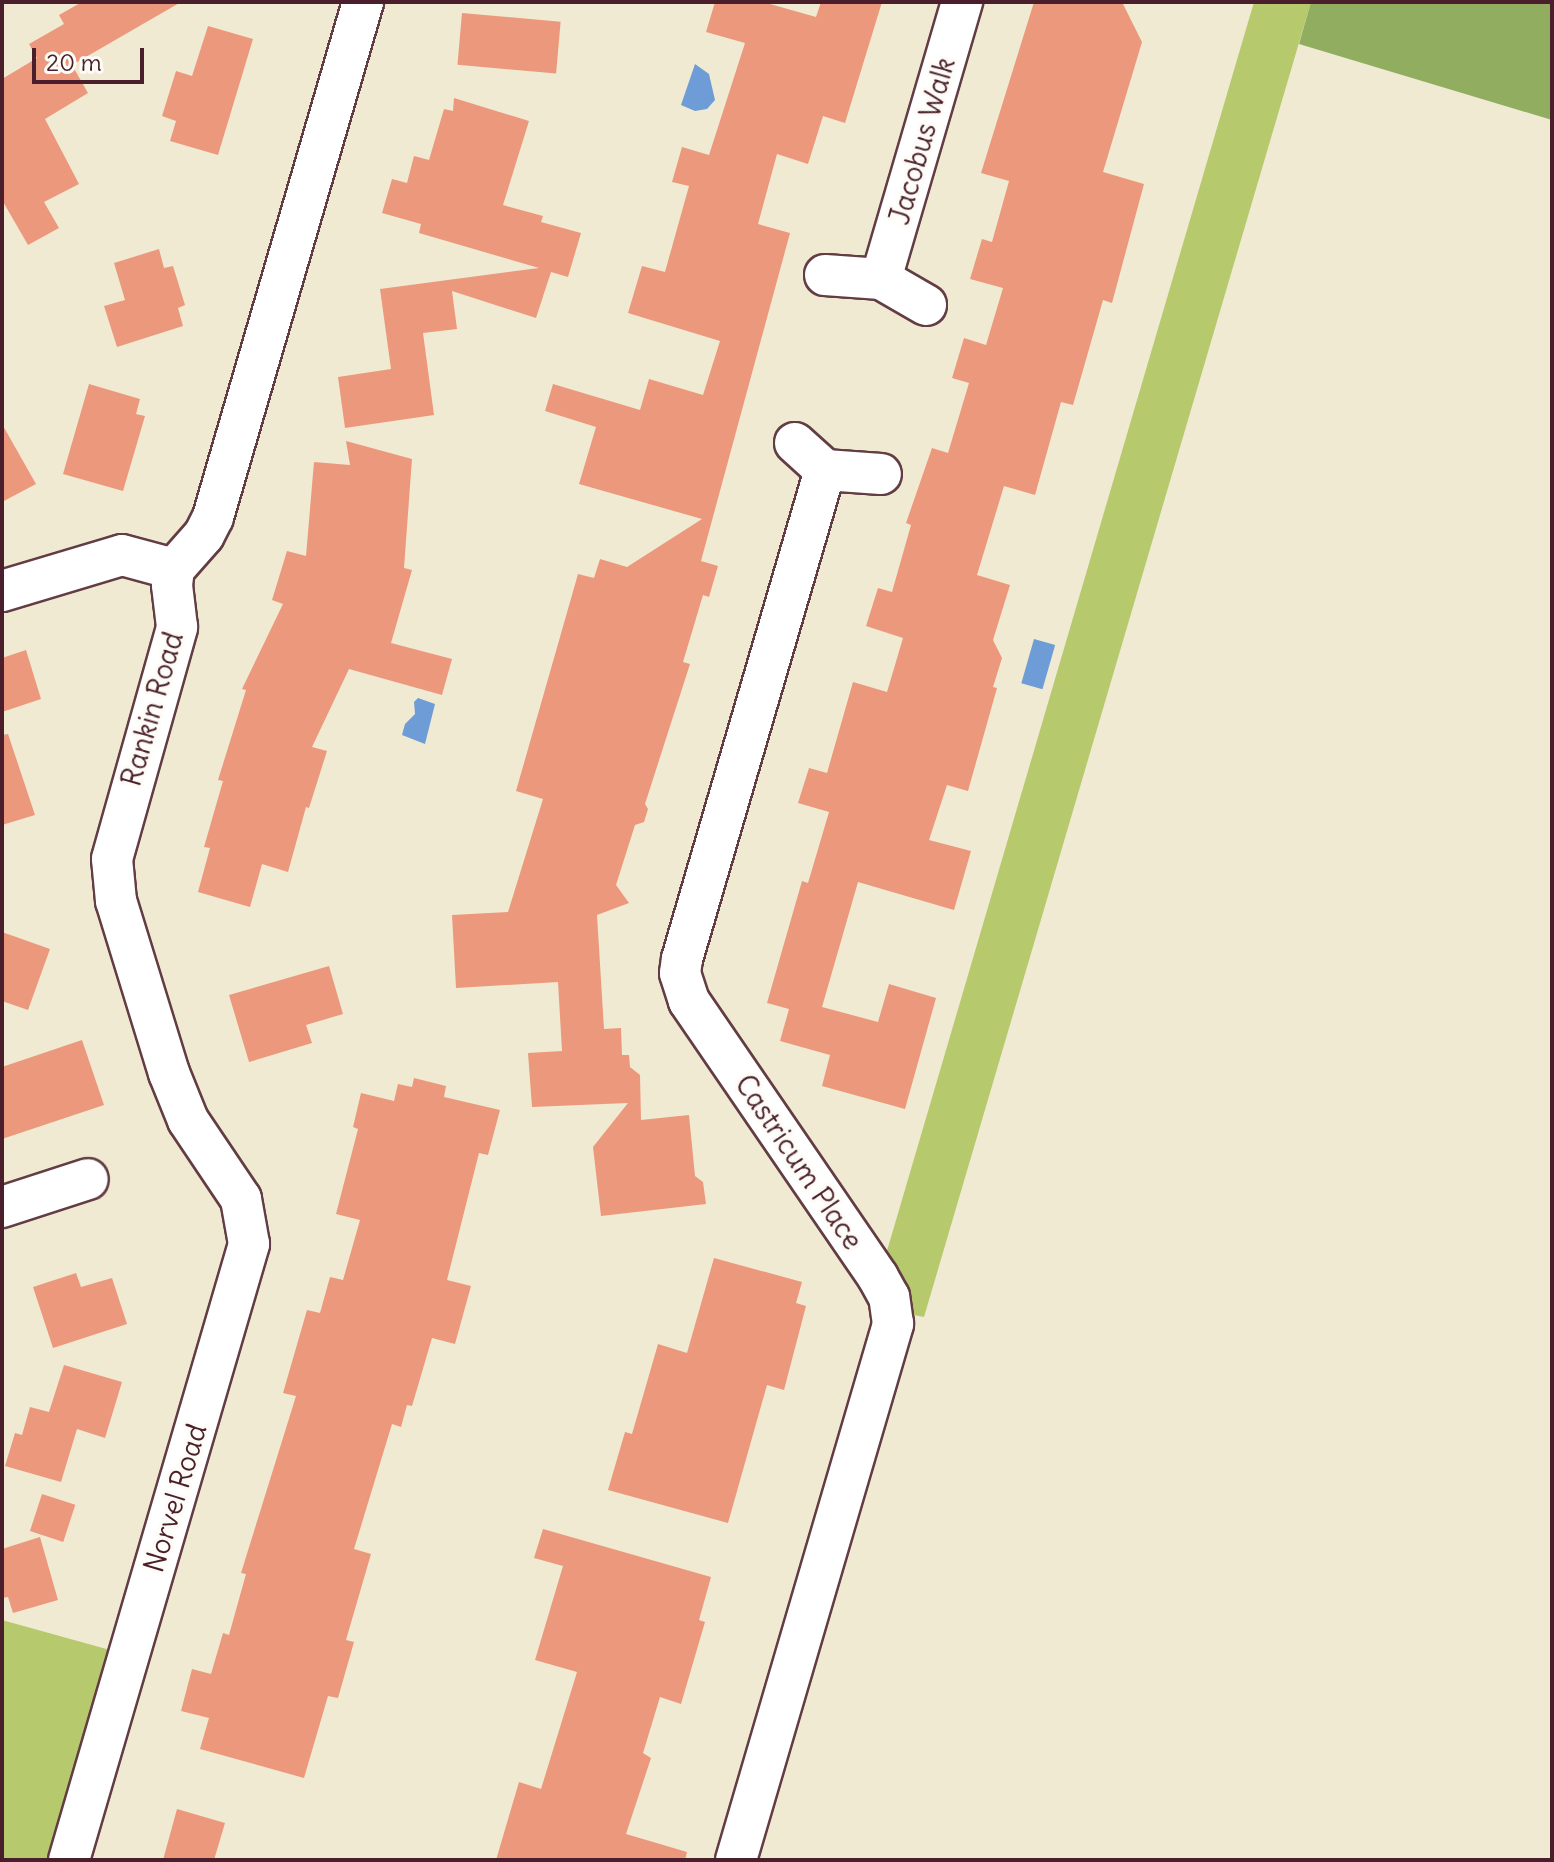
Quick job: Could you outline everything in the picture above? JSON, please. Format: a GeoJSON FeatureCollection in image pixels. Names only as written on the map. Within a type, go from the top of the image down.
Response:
{"type":"FeatureCollection","features":[{"type":"Feature","properties":{"kind":"street"},"geometry":{"type":"LineString","coordinates":[[2,591],[122,555],[174,569],[204,535],[213,517],[363,2]]}},
{"type":"Feature","properties":{"kind":"street","name":"Jacobus Walk"},"geometry":{"type":"LineString","coordinates":[[881,279],[962,2]]}},
{"type":"Feature","properties":{"kind":"street"},"geometry":{"type":"LineString","coordinates":[[825,275],[881,279],[926,305]]}},
{"type":"Feature","properties":{"kind":"street"},"geometry":{"type":"LineString","coordinates":[[795,443],[825,470],[881,474]]}},
{"type":"Feature","properties":{"kind":"street","name":"Castricum Place"},"geometry":{"type":"LineString","coordinates":[[736,1860],[893,1324],[889,1297],[878,1277],[689,1001],[680,973],[825,470]]}},
{"type":"Feature","properties":{"kind":"street","name":"Rankin Road"},"geometry":{"type":"LineString","coordinates":[[174,569],[172,585],[177,627],[118,828],[111,873],[120,918],[169,1073],[203,1145]]}},
{"type":"Feature","properties":{"kind":"street","name":"Norvel Road"},"geometry":{"type":"LineString","coordinates":[[69,1860],[245,1262],[249,1229],[241,1199],[203,1145]]}},
{"type":"Feature","properties":{"kind":"street"},"geometry":{"type":"LineString","coordinates":[[2,1207],[88,1179]]}},
{"type":"Feature","properties":{"kind":"green space"},"geometry":{"type":"Polygon","coordinates":[[[1254,2],[1311,2],[924,1317],[909,1314],[884,1261],[1254,2]]]}},
{"type":"Feature","properties":{"kind":"green space"},"geometry":{"type":"Polygon","coordinates":[[[1311,2],[1552,2],[1552,120],[1299,44],[1311,2]]]}},
{"type":"Feature","properties":{"kind":"green space"},"geometry":{"type":"Polygon","coordinates":[[[2,1620],[128,1655],[69,1860],[2,1860],[2,1620]]]}},
{"type":"Feature","properties":{"kind":"water"},"geometry":{"type":"Polygon","coordinates":[[[695,64],[709,74],[715,100],[707,109],[695,111],[681,105],[695,64]]]}},
{"type":"Feature","properties":{"kind":"water"},"geometry":{"type":"Polygon","coordinates":[[[1034,639],[1055,645],[1042,689],[1021,683],[1034,639]]]}},
{"type":"Feature","properties":{"kind":"water"},"geometry":{"type":"Polygon","coordinates":[[[418,698],[435,704],[425,744],[402,735],[405,724],[415,714],[414,702],[418,698]]]}},
{"type":"Feature","properties":{"kind":"building"},"geometry":{"type":"Polygon","coordinates":[[[82,2],[181,2],[72,65],[88,93],[45,119],[79,184],[44,202],[59,228],[28,245],[2,200],[2,79],[37,58],[29,44],[64,24],[59,15],[82,2]]]}},
{"type":"Feature","properties":{"kind":"building"},"geometry":{"type":"Polygon","coordinates":[[[715,2],[763,2],[816,17],[821,2],[882,2],[845,123],[823,116],[808,164],[777,154],[758,224],[790,233],[701,561],[718,566],[709,597],[703,595],[683,662],[690,664],[645,804],[648,809],[644,822],[635,825],[616,885],[629,903],[597,915],[604,1029],[621,1028],[622,1055],[629,1055],[630,1067],[640,1075],[641,1120],[689,1115],[695,1176],[703,1182],[706,1204],[601,1216],[593,1147],[628,1103],[532,1107],[528,1053],[562,1051],[558,982],[456,988],[452,915],[508,912],[543,799],[516,791],[578,574],[594,578],[600,559],[627,567],[702,519],[579,484],[596,427],[545,411],[553,384],[640,410],[649,379],[703,395],[720,341],[628,313],[642,266],[665,272],[689,186],[672,182],[682,147],[709,155],[745,43],[706,32],[715,2]]]}},
{"type":"Feature","properties":{"kind":"building"},"geometry":{"type":"Polygon","coordinates":[[[1034,2],[1122,2],[1142,42],[1103,172],[1144,184],[1112,303],[1103,300],[1073,405],[1061,402],[1035,495],[1004,486],[977,575],[1010,585],[993,640],[1002,658],[993,687],[997,688],[968,791],[947,785],[929,840],[971,851],[954,910],[858,882],[822,1007],[878,1022],[889,984],[936,998],[905,1109],[822,1086],[830,1055],[780,1041],[789,1009],[767,1003],[802,881],[808,883],[829,812],[798,803],[809,768],[827,773],[853,682],[887,692],[903,638],[866,626],[878,588],[892,592],[911,525],[906,523],[932,448],[948,453],[969,383],[952,378],[964,338],[986,345],[1003,288],[970,279],[982,239],[992,242],[1009,181],[981,173],[1034,2]]]}},
{"type":"Feature","properties":{"kind":"building"},"geometry":{"type":"Polygon","coordinates":[[[462,13],[561,22],[556,73],[457,65],[462,13]]]}},
{"type":"Feature","properties":{"kind":"building"},"geometry":{"type":"Polygon","coordinates":[[[208,26],[253,39],[218,155],[170,141],[176,121],[162,116],[176,71],[192,76],[208,26]]]}},
{"type":"Feature","properties":{"kind":"building"},"geometry":{"type":"Polygon","coordinates":[[[454,98],[529,121],[503,205],[543,216],[541,222],[581,233],[568,277],[551,272],[536,318],[452,291],[457,329],[423,333],[434,415],[345,428],[338,377],[391,369],[380,289],[539,268],[419,233],[421,224],[382,213],[392,179],[407,183],[414,156],[429,160],[444,109],[453,111],[454,98]]]}},
{"type":"Feature","properties":{"kind":"building"},"geometry":{"type":"Polygon","coordinates":[[[159,249],[164,268],[173,266],[185,305],[178,308],[183,326],[117,347],[104,306],[125,300],[114,263],[159,249]]]}},
{"type":"Feature","properties":{"kind":"building"},"geometry":{"type":"Polygon","coordinates":[[[89,384],[140,399],[136,414],[145,416],[123,491],[63,474],[89,384]]]}},
{"type":"Feature","properties":{"kind":"building"},"geometry":{"type":"Polygon","coordinates":[[[2,424],[36,484],[2,502],[2,424]]]}},
{"type":"Feature","properties":{"kind":"building"},"geometry":{"type":"Polygon","coordinates":[[[346,441],[412,459],[404,568],[412,570],[391,643],[452,659],[442,695],[349,669],[312,747],[327,751],[309,808],[306,807],[288,872],[262,864],[250,907],[198,892],[210,848],[204,847],[223,781],[218,780],[246,690],[242,689],[283,604],[272,600],[287,551],[306,556],[314,462],[350,465],[346,441]]]}},
{"type":"Feature","properties":{"kind":"building"},"geometry":{"type":"Polygon","coordinates":[[[26,650],[41,699],[2,712],[2,658],[26,650]]]}},
{"type":"Feature","properties":{"kind":"building"},"geometry":{"type":"Polygon","coordinates":[[[8,734],[35,815],[2,825],[2,735],[8,734]]]}},
{"type":"Feature","properties":{"kind":"building"},"geometry":{"type":"Polygon","coordinates":[[[2,932],[50,949],[28,1010],[2,1001],[2,932]]]}},
{"type":"Feature","properties":{"kind":"building"},"geometry":{"type":"Polygon","coordinates":[[[329,966],[343,1014],[306,1025],[312,1043],[249,1062],[229,995],[329,966]]]}},
{"type":"Feature","properties":{"kind":"building"},"geometry":{"type":"Polygon","coordinates":[[[82,1040],[104,1105],[2,1139],[2,1067],[82,1040]]]}},
{"type":"Feature","properties":{"kind":"building"},"geometry":{"type":"Polygon","coordinates":[[[414,1078],[446,1086],[444,1097],[500,1110],[488,1155],[479,1153],[447,1280],[471,1286],[455,1344],[432,1338],[412,1406],[407,1405],[401,1427],[392,1424],[354,1549],[371,1554],[346,1640],[354,1642],[338,1698],[328,1696],[304,1778],[200,1749],[209,1718],[181,1711],[192,1669],[211,1674],[223,1633],[229,1635],[246,1574],[241,1573],[296,1396],[283,1393],[307,1310],[320,1313],[330,1277],[343,1280],[360,1220],[336,1214],[358,1129],[353,1127],[361,1093],[394,1101],[398,1084],[412,1087],[414,1078]]]}},
{"type":"Feature","properties":{"kind":"building"},"geometry":{"type":"Polygon","coordinates":[[[714,1258],[802,1282],[796,1303],[806,1306],[784,1390],[767,1385],[728,1523],[608,1490],[625,1432],[632,1434],[658,1344],[687,1353],[714,1258]]]}},
{"type":"Feature","properties":{"kind":"building"},"geometry":{"type":"Polygon","coordinates":[[[76,1273],[81,1287],[112,1278],[127,1324],[53,1348],[33,1287],[76,1273]]]}},
{"type":"Feature","properties":{"kind":"building"},"geometry":{"type":"Polygon","coordinates":[[[64,1365],[122,1382],[105,1438],[77,1429],[61,1482],[5,1466],[15,1433],[22,1435],[30,1407],[49,1412],[64,1365]]]}},
{"type":"Feature","properties":{"kind":"building"},"geometry":{"type":"Polygon","coordinates":[[[42,1494],[75,1505],[63,1542],[30,1531],[42,1494]]]}},
{"type":"Feature","properties":{"kind":"building"},"geometry":{"type":"Polygon","coordinates":[[[543,1529],[711,1577],[699,1620],[705,1622],[681,1704],[660,1697],[643,1753],[651,1758],[626,1834],[687,1852],[685,1860],[496,1860],[519,1782],[541,1789],[577,1672],[535,1660],[563,1566],[534,1558],[543,1529]]]}},
{"type":"Feature","properties":{"kind":"building"},"geometry":{"type":"Polygon","coordinates":[[[40,1537],[58,1600],[13,1613],[8,1597],[2,1598],[2,1549],[40,1537]]]}},
{"type":"Feature","properties":{"kind":"building"},"geometry":{"type":"Polygon","coordinates":[[[177,1809],[225,1823],[214,1860],[163,1860],[177,1809]]]}}]}
